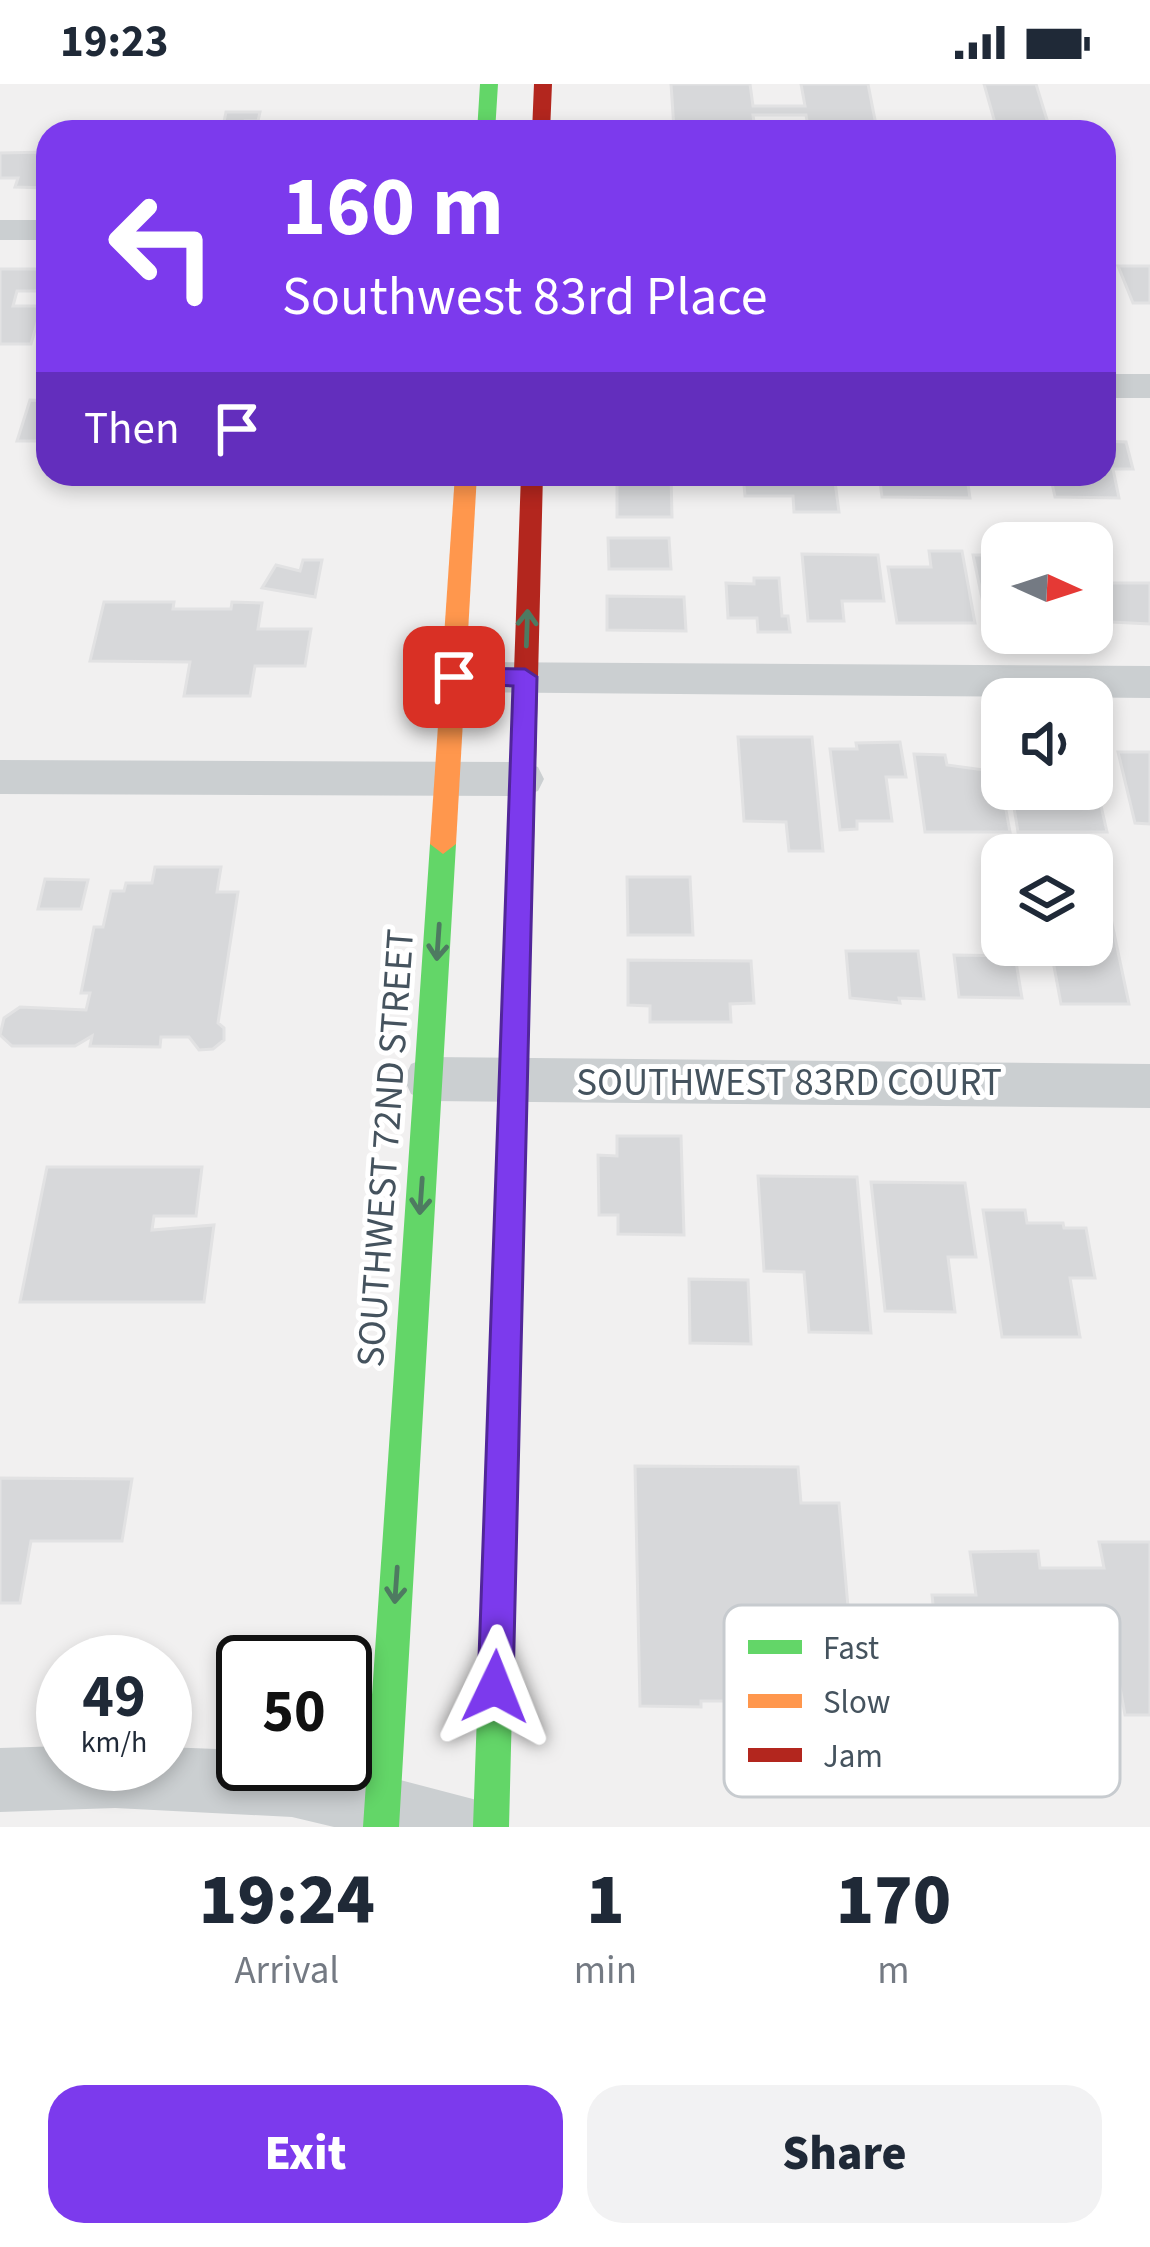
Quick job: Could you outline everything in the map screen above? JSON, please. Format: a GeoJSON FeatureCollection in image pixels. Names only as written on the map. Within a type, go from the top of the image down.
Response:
{"type":"FeatureCollection","features":[{"type":"Feature","properties":{"kind":"main road"},"geometry":{"type":"LineString","coordinates":[[487,120],[489,84]]}},
{"type":"Feature","properties":{"kind":"main road"},"geometry":{"type":"LineString","coordinates":[[542,120],[543,84]]}},
{"type":"Feature","properties":{"kind":"main road","name":"SOUTHWEST 72ND STREET"},"geometry":{"type":"LineString","coordinates":[[382,1816],[465,486]]}},
{"type":"Feature","properties":{"kind":"main road"},"geometry":{"type":"LineString","coordinates":[[491,1827],[532,486]]}},
{"type":"Feature","properties":{"kind":"street"},"geometry":{"type":"LineString","coordinates":[[0,230],[36,230]]}},
{"type":"Feature","properties":{"kind":"street"},"geometry":{"type":"LineString","coordinates":[[1116,386],[1150,386]]}},
{"type":"Feature","properties":{"kind":"street"},"geometry":{"type":"LineString","coordinates":[[454,677],[1150,682]]}},
{"type":"Feature","properties":{"kind":"street"},"geometry":{"type":"LineString","coordinates":[[0,776],[522,779]]}},
{"type":"Feature","properties":{"kind":"street","name":"SOUTHWEST 83RD COURT"},"geometry":{"type":"LineString","coordinates":[[429,1079],[1150,1086]]}},
{"type":"Feature","properties":{"kind":"street"},"geometry":{"type":"LineString","coordinates":[[0,1780],[115,1776],[292,1785],[382,1816],[469,1827]]}},
{"type":"Feature","properties":{"kind":"building"},"geometry":{"type":"Polygon","coordinates":[[[671,84],[750,84],[753,106],[805,106],[801,84],[868,84],[875,120],[753,115],[754,120],[673,120],[671,84]]]}},
{"type":"Feature","properties":{"kind":"building"},"geometry":{"type":"Polygon","coordinates":[[[984,84],[1036,84],[1047,120],[994,120],[984,84]]]}},
{"type":"Feature","properties":{"kind":"building"},"geometry":{"type":"Polygon","coordinates":[[[226,112],[260,112],[258,120],[224,120],[226,112]]]}},
{"type":"Feature","properties":{"kind":"building"},"geometry":{"type":"Polygon","coordinates":[[[36,152],[36,188],[15,187],[18,178],[0,178],[0,153],[36,152]]]}},
{"type":"Feature","properties":{"kind":"building"},"geometry":{"type":"Polygon","coordinates":[[[1118,266],[1150,266],[1150,303],[1133,303],[1118,266]]]}},
{"type":"Feature","properties":{"kind":"building"},"geometry":{"type":"Polygon","coordinates":[[[0,269],[36,269],[36,291],[17,291],[13,306],[36,306],[31,344],[0,344],[0,269]]]}},
{"type":"Feature","properties":{"kind":"building"},"geometry":{"type":"Polygon","coordinates":[[[30,400],[36,400],[36,441],[17,441],[30,400]]]}},
{"type":"Feature","properties":{"kind":"building"},"geometry":{"type":"Polygon","coordinates":[[[1116,442],[1126,442],[1133,469],[1116,469],[1116,442]]]}},
{"type":"Feature","properties":{"kind":"building"},"geometry":{"type":"Polygon","coordinates":[[[1116,484],[1119,498],[1055,497],[1053,486],[1116,484]]]}},
{"type":"Feature","properties":{"kind":"building"},"geometry":{"type":"Polygon","coordinates":[[[617,486],[671,486],[672,517],[617,517],[617,486]]]}},
{"type":"Feature","properties":{"kind":"building"},"geometry":{"type":"Polygon","coordinates":[[[744,486],[836,486],[839,512],[794,512],[793,496],[745,496],[744,486]]]}},
{"type":"Feature","properties":{"kind":"building"},"geometry":{"type":"Polygon","coordinates":[[[881,486],[968,486],[970,498],[882,497],[881,486]]]}},
{"type":"Feature","properties":{"kind":"building"},"geometry":{"type":"Polygon","coordinates":[[[608,538],[669,538],[671,569],[609,569],[608,538]]]}},
{"type":"Feature","properties":{"kind":"building"},"geometry":{"type":"Polygon","coordinates":[[[929,551],[962,551],[975,623],[897,623],[888,567],[931,567],[929,551]]]}},
{"type":"Feature","properties":{"kind":"building"},"geometry":{"type":"Polygon","coordinates":[[[802,554],[878,555],[884,601],[842,601],[844,621],[808,621],[802,554]]]}},
{"type":"Feature","properties":{"kind":"building"},"geometry":{"type":"Polygon","coordinates":[[[973,555],[981,555],[981,593],[973,555]]]}},
{"type":"Feature","properties":{"kind":"building"},"geometry":{"type":"Polygon","coordinates":[[[303,560],[322,560],[315,597],[262,588],[276,565],[300,571],[303,560]]]}},
{"type":"Feature","properties":{"kind":"building"},"geometry":{"type":"Polygon","coordinates":[[[754,578],[779,578],[782,616],[788,616],[790,632],[758,632],[757,618],[728,618],[726,583],[754,584],[754,578]]]}},
{"type":"Feature","properties":{"kind":"building"},"geometry":{"type":"Polygon","coordinates":[[[1113,583],[1150,583],[1150,624],[1113,622],[1113,583]]]}},
{"type":"Feature","properties":{"kind":"building"},"geometry":{"type":"Polygon","coordinates":[[[607,596],[684,597],[686,631],[607,630],[607,596]]]}},
{"type":"Feature","properties":{"kind":"building"},"geometry":{"type":"Polygon","coordinates":[[[104,602],[174,602],[173,609],[231,609],[232,602],[262,603],[258,629],[311,629],[305,666],[255,666],[250,696],[184,696],[190,662],[90,661],[104,602]]]}},
{"type":"Feature","properties":{"kind":"building"},"geometry":{"type":"Polygon","coordinates":[[[738,737],[812,737],[823,851],[789,851],[786,822],[744,821],[738,737]]]}},
{"type":"Feature","properties":{"kind":"building"},"geometry":{"type":"Polygon","coordinates":[[[900,742],[906,777],[886,777],[892,821],[857,821],[857,829],[840,830],[830,749],[900,742]]]}},
{"type":"Feature","properties":{"kind":"building"},"geometry":{"type":"Polygon","coordinates":[[[1118,752],[1150,752],[1150,824],[1135,823],[1118,752]]]}},
{"type":"Feature","properties":{"kind":"building"},"geometry":{"type":"Polygon","coordinates":[[[914,754],[945,755],[947,765],[981,770],[981,810],[1006,810],[1010,832],[925,832],[914,754]]]}},
{"type":"Feature","properties":{"kind":"building"},"geometry":{"type":"Polygon","coordinates":[[[1014,810],[1102,810],[1107,832],[1018,832],[1014,810]]]}},
{"type":"Feature","properties":{"kind":"building"},"geometry":{"type":"Polygon","coordinates":[[[155,867],[221,867],[217,892],[238,892],[218,1023],[224,1028],[224,1040],[213,1049],[199,1050],[189,1037],[161,1037],[160,1047],[90,1046],[92,1036],[75,1046],[12,1046],[0,1035],[4,1018],[20,1007],[86,1010],[90,993],[81,993],[94,927],[103,927],[111,891],[124,891],[126,883],[152,883],[155,867]]]}},
{"type":"Feature","properties":{"kind":"building"},"geometry":{"type":"Polygon","coordinates":[[[627,877],[690,877],[693,935],[628,935],[627,877]]]}},
{"type":"Feature","properties":{"kind":"building"},"geometry":{"type":"Polygon","coordinates":[[[45,879],[88,880],[81,909],[38,909],[45,879]]]}},
{"type":"Feature","properties":{"kind":"building"},"geometry":{"type":"Polygon","coordinates":[[[1113,928],[1129,1004],[1061,1004],[1054,966],[1113,966],[1113,928]]]}},
{"type":"Feature","properties":{"kind":"building"},"geometry":{"type":"Polygon","coordinates":[[[846,951],[918,951],[924,999],[899,998],[900,1003],[850,998],[846,951]]]}},
{"type":"Feature","properties":{"kind":"building"},"geometry":{"type":"Polygon","coordinates":[[[954,955],[981,955],[981,966],[1017,966],[1022,998],[959,997],[954,955]]]}},
{"type":"Feature","properties":{"kind":"building"},"geometry":{"type":"Polygon","coordinates":[[[628,960],[751,961],[754,1003],[730,1004],[731,1022],[650,1022],[650,1006],[628,1005],[628,960]]]}},
{"type":"Feature","properties":{"kind":"building"},"geometry":{"type":"Polygon","coordinates":[[[617,1136],[681,1136],[684,1235],[618,1234],[618,1215],[599,1215],[598,1155],[617,1156],[617,1136]]]}},
{"type":"Feature","properties":{"kind":"building"},"geometry":{"type":"Polygon","coordinates":[[[47,1167],[202,1167],[196,1216],[154,1216],[152,1230],[214,1225],[204,1302],[20,1302],[47,1167]]]}},
{"type":"Feature","properties":{"kind":"building"},"geometry":{"type":"Polygon","coordinates":[[[758,1176],[857,1177],[871,1333],[809,1332],[804,1272],[764,1271],[758,1176]]]}},
{"type":"Feature","properties":{"kind":"building"},"geometry":{"type":"Polygon","coordinates":[[[871,1182],[965,1183],[976,1257],[948,1257],[955,1312],[885,1311],[871,1182]]]}},
{"type":"Feature","properties":{"kind":"building"},"geometry":{"type":"Polygon","coordinates":[[[983,1210],[1025,1210],[1027,1223],[1086,1228],[1095,1278],[1070,1278],[1080,1337],[1002,1337],[983,1210]]]}},
{"type":"Feature","properties":{"kind":"building"},"geometry":{"type":"Polygon","coordinates":[[[689,1279],[748,1280],[751,1344],[690,1343],[689,1279]]]}},
{"type":"Feature","properties":{"kind":"building"},"geometry":{"type":"Polygon","coordinates":[[[635,1466],[798,1467],[801,1503],[839,1503],[848,1605],[724,1605],[724,1701],[701,1701],[701,1707],[640,1706],[635,1466]]]}},
{"type":"Feature","properties":{"kind":"building"},"geometry":{"type":"Polygon","coordinates":[[[0,1478],[132,1479],[122,1541],[31,1541],[20,1603],[0,1603],[0,1478]]]}},
{"type":"Feature","properties":{"kind":"building"},"geometry":{"type":"Polygon","coordinates":[[[1099,1542],[1150,1542],[1150,1715],[1125,1715],[1120,1688],[1120,1605],[933,1605],[932,1595],[976,1595],[970,1552],[1038,1551],[1040,1568],[1104,1568],[1099,1542]]]}},
{"type":"Feature","properties":{"kind":"traffic: fast"},"geometry":{"type":"LineString","coordinates":[[487,120],[489,84]]}},
{"type":"Feature","properties":{"kind":"traffic: fast"},"geometry":{"type":"LineString","coordinates":[[491,1827],[521,841]]}},
{"type":"Feature","properties":{"kind":"traffic: fast"},"geometry":{"type":"LineString","coordinates":[[381,1827],[443,844]]}},
{"type":"Feature","properties":{"kind":"traffic: slow"},"geometry":{"type":"LineString","coordinates":[[443,844],[465,486]]}},
{"type":"Feature","properties":{"kind":"traffic: jam"},"geometry":{"type":"LineString","coordinates":[[542,120],[543,84]]}},
{"type":"Feature","properties":{"kind":"traffic: jam"},"geometry":{"type":"LineString","coordinates":[[521,841],[532,486]]}},
{"type":"Feature","properties":{"kind":"route"},"geometry":{"type":"LineString","coordinates":[[454,677],[525,677],[495,1687]]}}]}
